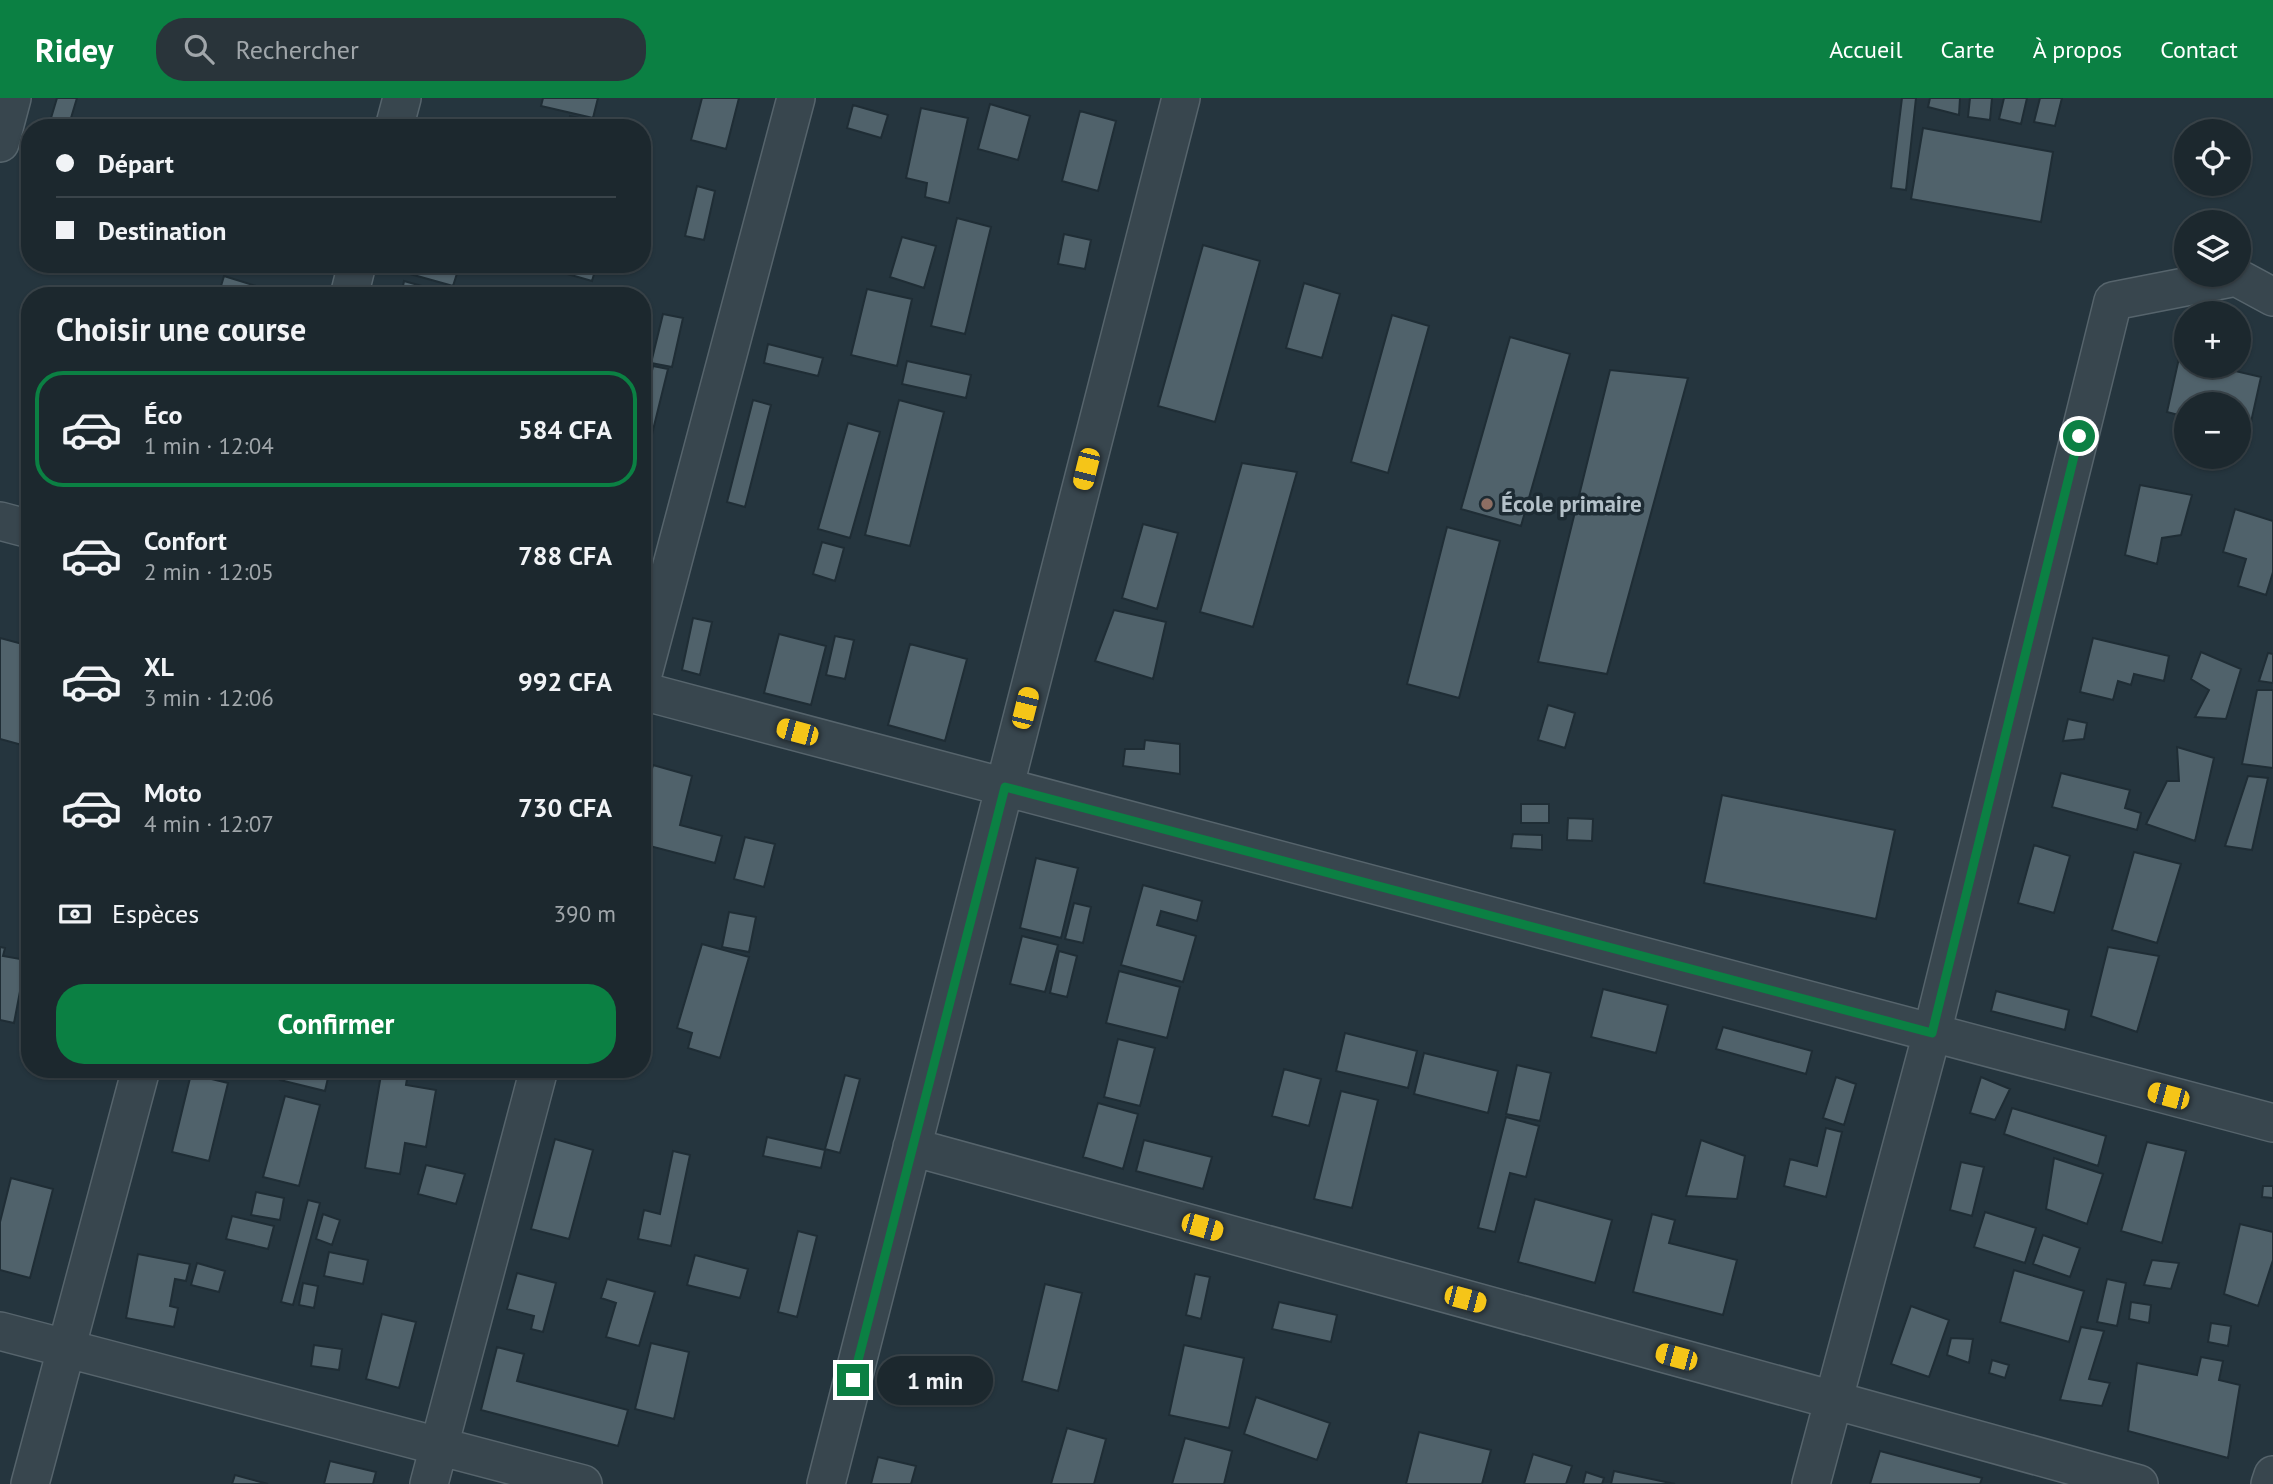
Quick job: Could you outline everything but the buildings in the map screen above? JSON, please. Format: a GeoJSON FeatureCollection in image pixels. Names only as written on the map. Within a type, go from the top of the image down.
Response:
{"type":"FeatureCollection","features":[{"type":"Feature","properties":{"kind":"street"},"geometry":{"type":"LineString","coordinates":[[0,143],[12,98]]}},
{"type":"Feature","properties":{"kind":"street"},"geometry":{"type":"LineString","coordinates":[[396,119],[402,98]]}},
{"type":"Feature","properties":{"kind":"street"},"geometry":{"type":"LineString","coordinates":[[651,644],[796,98]]}},
{"type":"Feature","properties":{"kind":"street"},"geometry":{"type":"LineString","coordinates":[[826,1484],[1181,98]]}},
{"type":"Feature","properties":{"kind":"street"},"geometry":{"type":"LineString","coordinates":[[1811,1484],[1932,1033],[2113,301],[2236,277],[2273,297]]}},
{"type":"Feature","properties":{"kind":"street"},"geometry":{"type":"LineString","coordinates":[[0,521],[21,527]]}},
{"type":"Feature","properties":{"kind":"street"},"geometry":{"type":"LineString","coordinates":[[651,693],[2273,1123]]}},
{"type":"Feature","properties":{"kind":"street"},"geometry":{"type":"LineString","coordinates":[[30,1484],[139,1078]]}},
{"type":"Feature","properties":{"kind":"street"},"geometry":{"type":"LineString","coordinates":[[429,1484],[537,1078]]}},
{"type":"Feature","properties":{"kind":"street"},"geometry":{"type":"LineString","coordinates":[[912,1147],[2138,1484]]}},
{"type":"Feature","properties":{"kind":"street"},"geometry":{"type":"LineString","coordinates":[[0,1331],[583,1484]]}},
{"type":"Feature","properties":{"kind":"street"},"geometry":{"type":"LineString","coordinates":[[2270,1484],[2273,1475]]}},
{"type":"Feature","properties":{"kind":"place","name":"École primaire"},"geometry":{"type":"Point","coordinates":[1487,504]}},
{"type":"Feature","properties":{"kind":"route"},"geometry":{"type":"LineString","coordinates":[[853,1380],[1005,787],[1932,1033],[2079,436]]}}]}
